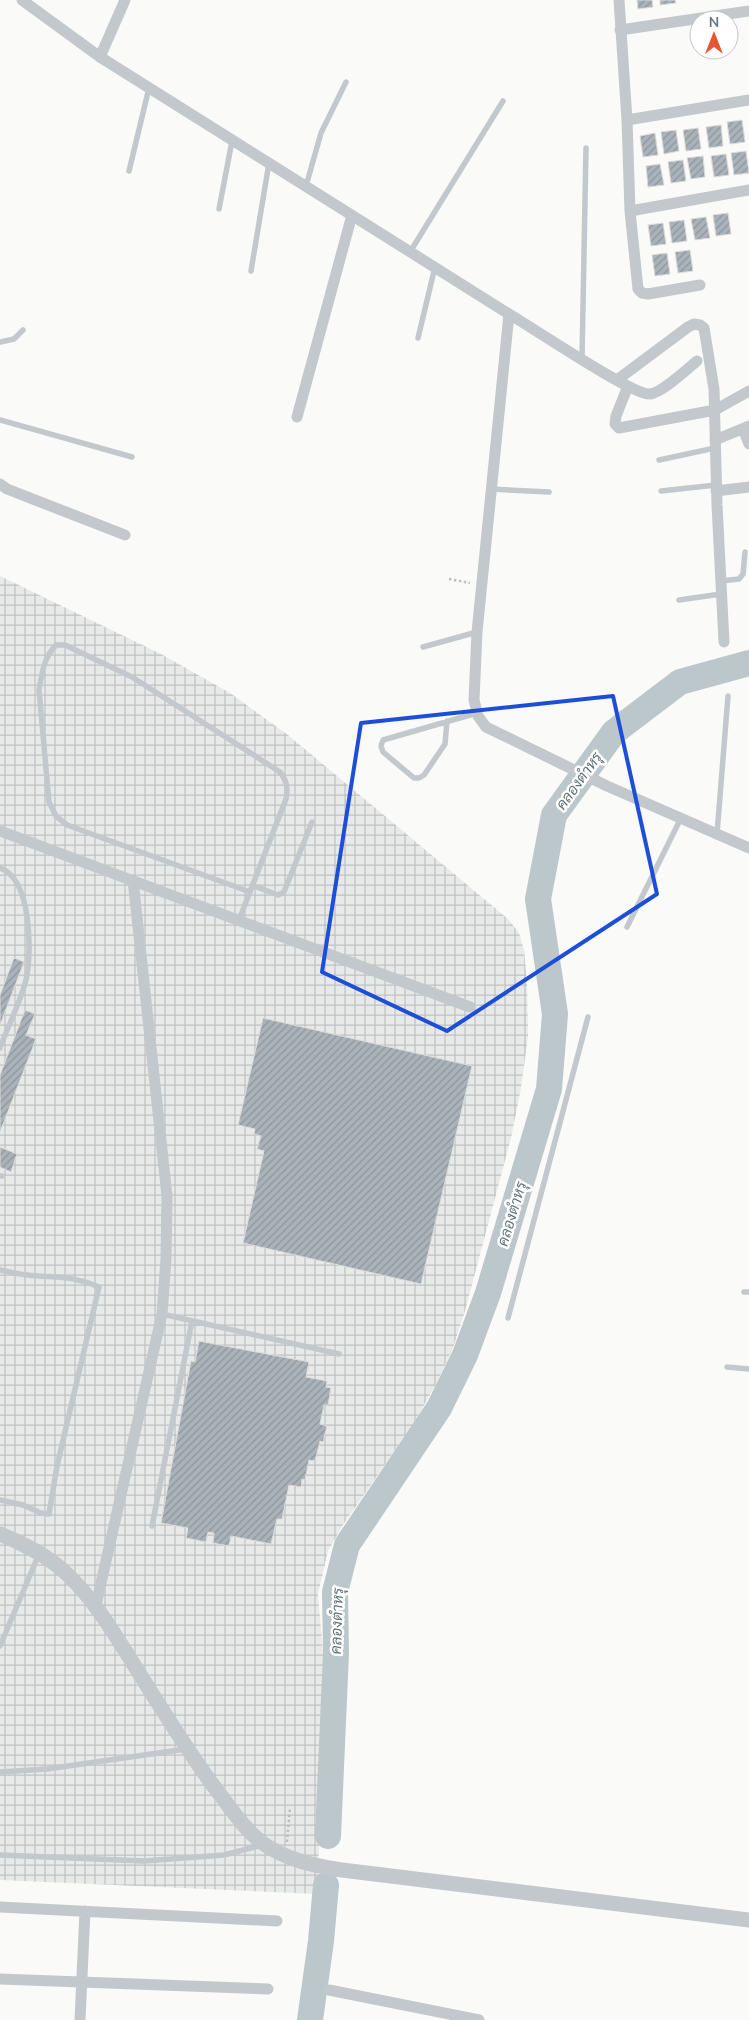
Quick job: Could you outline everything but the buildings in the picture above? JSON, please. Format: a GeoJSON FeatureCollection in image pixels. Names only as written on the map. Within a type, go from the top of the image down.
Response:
{"type":"FeatureCollection","features":[{"type":"Feature","properties":{"kind":"street"},"geometry":{"type":"LineString","coordinates":[[22,0],[100,57],[509,314],[623,383],[643,393],[650,394],[658,391],[697,361]]}},
{"type":"Feature","properties":{"kind":"street"},"geometry":{"type":"LineString","coordinates":[[100,57],[125,0]]}},
{"type":"Feature","properties":{"kind":"street"},"geometry":{"type":"LineString","coordinates":[[618,0],[630,211],[638,289],[648,294],[700,285]]}},
{"type":"Feature","properties":{"kind":"street"},"geometry":{"type":"LineString","coordinates":[[620,30],[749,11]]}},
{"type":"Feature","properties":{"kind":"street"},"geometry":{"type":"LineString","coordinates":[[626,120],[749,100]]}},
{"type":"Feature","properties":{"kind":"street"},"geometry":{"type":"LineString","coordinates":[[630,211],[749,190]]}},
{"type":"Feature","properties":{"kind":"street"},"geometry":{"type":"LineString","coordinates":[[297,418],[352,215]]}},
{"type":"Feature","properties":{"kind":"street"},"geometry":{"type":"LineString","coordinates":[[509,314],[477,632],[474,700],[477,713],[486,727],[563,766],[749,848]]}},
{"type":"Feature","properties":{"kind":"street"},"geometry":{"type":"LineString","coordinates":[[724,642],[716,488],[715,410],[714,389],[704,328],[700,324],[688,327],[623,383],[615,424],[619,428],[715,410],[749,391]]}},
{"type":"Feature","properties":{"kind":"street"},"geometry":{"type":"LineString","coordinates":[[715,444],[746,427],[749,444]]}},
{"type":"Feature","properties":{"kind":"street"},"geometry":{"type":"LineString","coordinates":[[0,484],[7,489],[125,535]]}},
{"type":"Feature","properties":{"kind":"street"},"geometry":{"type":"LineString","coordinates":[[716,488],[749,487]]}},
{"type":"Feature","properties":{"kind":"street"},"geometry":{"type":"LineString","coordinates":[[0,831],[470,1007]]}},
{"type":"Feature","properties":{"kind":"street"},"geometry":{"type":"LineString","coordinates":[[96,1606],[162,1314],[166,1259],[167,1196],[133,880]]}},
{"type":"Feature","properties":{"kind":"street"},"geometry":{"type":"LineString","coordinates":[[0,1534],[40,1553],[67,1574],[96,1606],[188,1749],[234,1812],[264,1844],[286,1856],[316,1866],[352,1872],[749,1920]]}},
{"type":"Feature","properties":{"kind":"street"},"geometry":{"type":"LineString","coordinates":[[0,1907],[277,1921]]}},
{"type":"Feature","properties":{"kind":"street"},"geometry":{"type":"LineString","coordinates":[[80,2020],[85,1911]]}},
{"type":"Feature","properties":{"kind":"street"},"geometry":{"type":"LineString","coordinates":[[0,1979],[268,1989]]}},
{"type":"Feature","properties":{"kind":"street"},"geometry":{"type":"LineString","coordinates":[[329,1990],[479,2020]]}},
{"type":"Feature","properties":{"kind":"lane"},"geometry":{"type":"LineString","coordinates":[[306,186],[321,133],[346,82]]}},
{"type":"Feature","properties":{"kind":"lane"},"geometry":{"type":"LineString","coordinates":[[129,171],[149,88]]}},
{"type":"Feature","properties":{"kind":"lane"},"geometry":{"type":"LineString","coordinates":[[410,252],[503,101]]}},
{"type":"Feature","properties":{"kind":"lane"},"geometry":{"type":"LineString","coordinates":[[219,209],[232,141]]}},
{"type":"Feature","properties":{"kind":"lane"},"geometry":{"type":"LineString","coordinates":[[582,359],[586,148]]}},
{"type":"Feature","properties":{"kind":"lane"},"geometry":{"type":"LineString","coordinates":[[251,271],[269,163]]}},
{"type":"Feature","properties":{"kind":"lane"},"geometry":{"type":"LineString","coordinates":[[418,338],[435,267]]}},
{"type":"Feature","properties":{"kind":"lane"},"geometry":{"type":"LineString","coordinates":[[0,342],[14,339],[23,330]]}},
{"type":"Feature","properties":{"kind":"lane"},"geometry":{"type":"LineString","coordinates":[[0,420],[132,457]]}},
{"type":"Feature","properties":{"kind":"lane"},"geometry":{"type":"LineString","coordinates":[[659,460],[715,444]]}},
{"type":"Feature","properties":{"kind":"lane"},"geometry":{"type":"LineString","coordinates":[[661,491],[716,488]]}},
{"type":"Feature","properties":{"kind":"lane"},"geometry":{"type":"LineString","coordinates":[[491,490],[549,492]]}},
{"type":"Feature","properties":{"kind":"lane"},"geometry":{"type":"LineString","coordinates":[[721,581],[739,579],[743,574],[745,552]]}},
{"type":"Feature","properties":{"kind":"lane"},"geometry":{"type":"LineString","coordinates":[[678,600],[721,594]]}},
{"type":"Feature","properties":{"kind":"lane"},"geometry":{"type":"LineString","coordinates":[[423,647],[477,632]]}},
{"type":"Feature","properties":{"kind":"lane"},"geometry":{"type":"LineString","coordinates":[[238,920],[250,892],[286,799],[288,789],[286,780],[280,772],[132,677],[65,645],[56,645],[49,652],[42,672],[39,690],[49,802],[56,816],[66,825],[250,892]]}},
{"type":"Feature","properties":{"kind":"lane"},"geometry":{"type":"LineString","coordinates":[[717,834],[728,696]]}},
{"type":"Feature","properties":{"kind":"lane"},"geometry":{"type":"LineString","coordinates":[[447,721],[445,744],[424,776],[414,778],[383,752],[381,746],[383,740],[447,721],[477,713]]}},
{"type":"Feature","properties":{"kind":"lane"},"geometry":{"type":"LineString","coordinates":[[626,927],[681,818]]}},
{"type":"Feature","properties":{"kind":"lane"},"geometry":{"type":"LineString","coordinates":[[252,885],[278,895],[284,892],[312,822]]}},
{"type":"Feature","properties":{"kind":"lane"},"geometry":{"type":"LineString","coordinates":[[0,868],[12,876],[23,897],[30,952],[25,982],[0,1048]]}},
{"type":"Feature","properties":{"kind":"lane"},"geometry":{"type":"LineString","coordinates":[[508,1318],[588,1017]]}},
{"type":"Feature","properties":{"kind":"lane"},"geometry":{"type":"LineString","coordinates":[[0,1270],[28,1275],[61,1276],[89,1282],[99,1287],[57,1466],[50,1514],[0,1500]]}},
{"type":"Feature","properties":{"kind":"lane"},"geometry":{"type":"LineString","coordinates":[[162,1314],[339,1354]]}},
{"type":"Feature","properties":{"kind":"lane"},"geometry":{"type":"LineString","coordinates":[[152,1526],[192,1321]]}},
{"type":"Feature","properties":{"kind":"lane"},"geometry":{"type":"LineString","coordinates":[[727,1367],[749,1369]]}},
{"type":"Feature","properties":{"kind":"lane"},"geometry":{"type":"LineString","coordinates":[[0,1646],[40,1553]]}},
{"type":"Feature","properties":{"kind":"lane"},"geometry":{"type":"LineString","coordinates":[[0,1772],[47,1769],[188,1749]]}},
{"type":"Feature","properties":{"kind":"lane"},"geometry":{"type":"LineString","coordinates":[[0,1855],[144,1861],[224,1854],[264,1844]]}},
{"type":"Feature","properties":{"kind":"path"},"geometry":{"type":"LineString","coordinates":[[449,579],[481,586]]}},
{"type":"Feature","properties":{"kind":"path"},"geometry":{"type":"LineString","coordinates":[[286,1856],[290,1808]]}},
{"type":"Feature","properties":{"kind":"highlighted area"},"geometry":{"type":"Polygon","coordinates":[[[613,696],[657,894],[447,1031],[322,972],[361,723],[613,696]]]}},
{"type":"Feature","properties":{"kind":"shaded area"},"geometry":{"type":"Polygon","coordinates":[[[0,576],[161,654],[230,693],[288,735],[508,919],[519,933],[524,950],[527,982],[528,1037],[521,1088],[511,1138],[465,1311],[453,1348],[435,1386],[415,1421],[343,1525],[328,1551],[318,1594],[326,1688],[317,1894],[0,1880],[0,576]]]}},
{"type":"Feature","properties":{"kind":"waterway","name":"คลองตำหรุ"},"geometry":{"type":"LineString","coordinates":[[328,1836],[336,1653],[335,1592],[347,1545],[439,1408],[465,1355],[488,1293],[549,1089],[555,1014],[538,899],[554,815],[614,732],[680,682],[749,663]]}},
{"type":"Feature","properties":{"kind":"waterway","name":"คลองตำหรุ"},"geometry":{"type":"LineString","coordinates":[[310,2020],[321,1941],[326,1885]]}}]}
